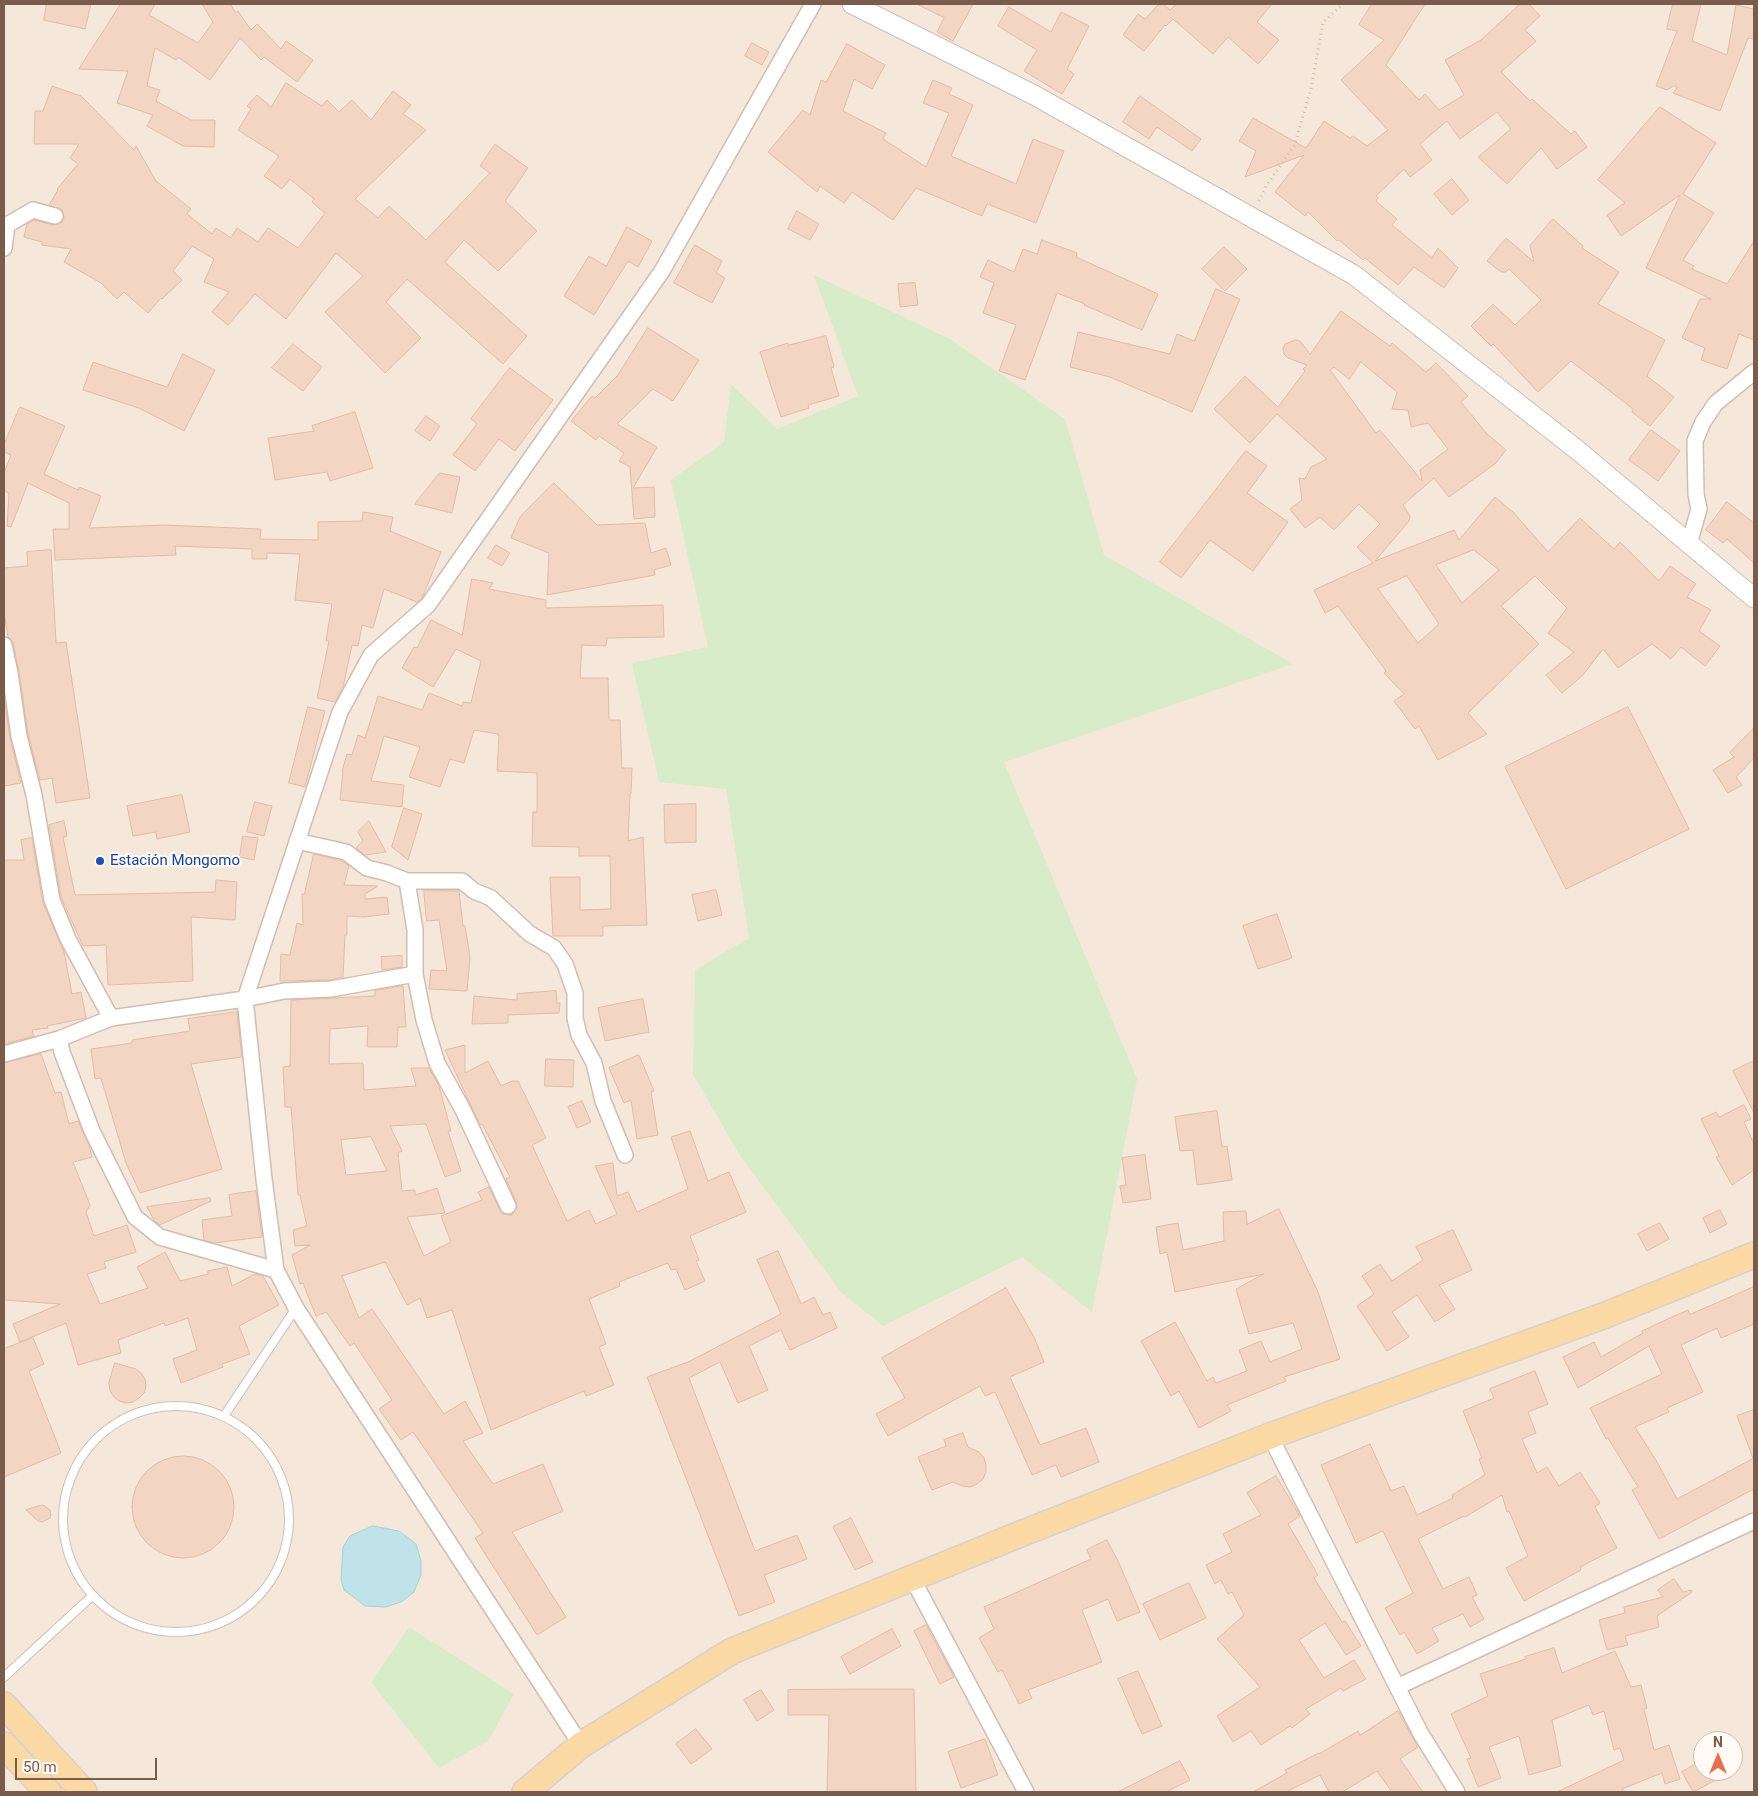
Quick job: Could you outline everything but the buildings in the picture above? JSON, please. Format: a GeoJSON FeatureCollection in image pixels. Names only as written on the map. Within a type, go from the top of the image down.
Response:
{"type":"FeatureCollection","features":[{"type":"Feature","properties":{"kind":"main road"},"geometry":{"type":"LineString","coordinates":[[525,1792],[581,1745],[732,1651],[1270,1436],[1603,1316],[1754,1255]]}},
{"type":"Feature","properties":{"kind":"main road"},"geometry":{"type":"LineString","coordinates":[[4,1705],[84,1792]]}},
{"type":"Feature","properties":{"kind":"main road"},"geometry":{"type":"LineString","coordinates":[[4,1745],[48,1792]]}},
{"type":"Feature","properties":{"kind":"street"},"geometry":{"type":"LineString","coordinates":[[581,1745],[296,1308],[276,1270],[264,1180],[245,999],[340,712],[371,655],[428,605],[662,271],[813,4]]}},
{"type":"Feature","properties":{"kind":"street"},"geometry":{"type":"LineString","coordinates":[[852,4],[1034,95],[1354,275],[1576,449],[1754,598]]}},
{"type":"Feature","properties":{"kind":"street"},"geometry":{"type":"LineString","coordinates":[[4,248],[7,225],[33,210],[55,216]]}},
{"type":"Feature","properties":{"kind":"street"},"geometry":{"type":"LineString","coordinates":[[1690,544],[1699,510],[1696,494],[1696,441],[1703,422],[1716,402],[1754,372]]}},
{"type":"Feature","properties":{"kind":"street"},"geometry":{"type":"LineString","coordinates":[[4,645],[19,736],[34,795],[52,900],[68,939],[111,1018]]}},
{"type":"Feature","properties":{"kind":"street"},"geometry":{"type":"LineString","coordinates":[[297,840],[346,852],[367,868],[407,881],[462,881],[474,891],[491,898],[530,934],[554,948],[565,964],[575,993],[575,1018],[579,1035],[594,1063],[603,1101],[625,1155]]}},
{"type":"Feature","properties":{"kind":"street"},"geometry":{"type":"LineString","coordinates":[[407,881],[415,930],[416,974],[424,1020],[437,1063],[463,1110],[508,1206]]}},
{"type":"Feature","properties":{"kind":"street"},"geometry":{"type":"LineString","coordinates":[[4,1054],[60,1039],[111,1018],[245,999],[284,991],[331,989],[416,974]]}},
{"type":"Feature","properties":{"kind":"street"},"geometry":{"type":"LineString","coordinates":[[60,1039],[62,1052],[92,1131],[134,1217],[160,1237],[276,1270]]}},
{"type":"Feature","properties":{"kind":"street"},"geometry":{"type":"LineString","coordinates":[[1270,1436],[1421,1734],[1457,1792]]}},
{"type":"Feature","properties":{"kind":"street"},"geometry":{"type":"LineString","coordinates":[[1398,1687],[1754,1521]]}},
{"type":"Feature","properties":{"kind":"street"},"geometry":{"type":"LineString","coordinates":[[912,1578],[1026,1792]]}},
{"type":"Feature","properties":{"kind":"lane"},"geometry":{"type":"LineString","coordinates":[[224,1416],[296,1308]]}},
{"type":"Feature","properties":{"kind":"lane"},"geometry":{"type":"LineString","coordinates":[[169,1406],[197,1408],[224,1416],[250,1433],[271,1456],[284,1484],[290,1513],[287,1544],[276,1573],[258,1597],[234,1617],[206,1628],[175,1632],[144,1628],[116,1616],[92,1596],[76,1573],[65,1547],[62,1519],[66,1490],[76,1464],[93,1441],[115,1423],[150,1409],[169,1406]]}},
{"type":"Feature","properties":{"kind":"lane"},"geometry":{"type":"LineString","coordinates":[[4,1677],[92,1596]]}},
{"type":"Feature","properties":{"kind":"path"},"geometry":{"type":"LineString","coordinates":[[1252,218],[1266,186],[1294,146],[1311,89],[1323,22],[1343,4]]}},
{"type":"Feature","properties":{"kind":"shaded area"},"geometry":{"type":"Polygon","coordinates":[[[4,4],[1754,4],[1754,1792],[4,1792],[4,4]]]}},
{"type":"Feature","properties":{"kind":"green space"},"geometry":{"type":"Polygon","coordinates":[[[814,275],[950,339],[1065,419],[1104,555],[1293,664],[1004,762],[1137,1079],[1092,1312],[1022,1257],[883,1326],[841,1292],[739,1154],[693,1074],[695,970],[749,938],[726,789],[659,782],[632,663],[708,647],[671,480],[724,442],[731,384],[777,429],[858,396],[814,275]]]}},
{"type":"Feature","properties":{"kind":"green space"},"geometry":{"type":"Polygon","coordinates":[[[409,1627],[514,1694],[488,1741],[439,1768],[371,1682],[409,1627]]]}},
{"type":"Feature","properties":{"kind":"water"},"geometry":{"type":"Polygon","coordinates":[[[373,1526],[399,1531],[416,1544],[421,1561],[421,1575],[414,1592],[401,1602],[386,1607],[365,1606],[344,1590],[341,1580],[343,1547],[350,1536],[373,1526]]]}},
{"type":"Feature","properties":{"kind":"place","name":"Estación Mongomo"},"geometry":{"type":"Point","coordinates":[100,861]}}]}
